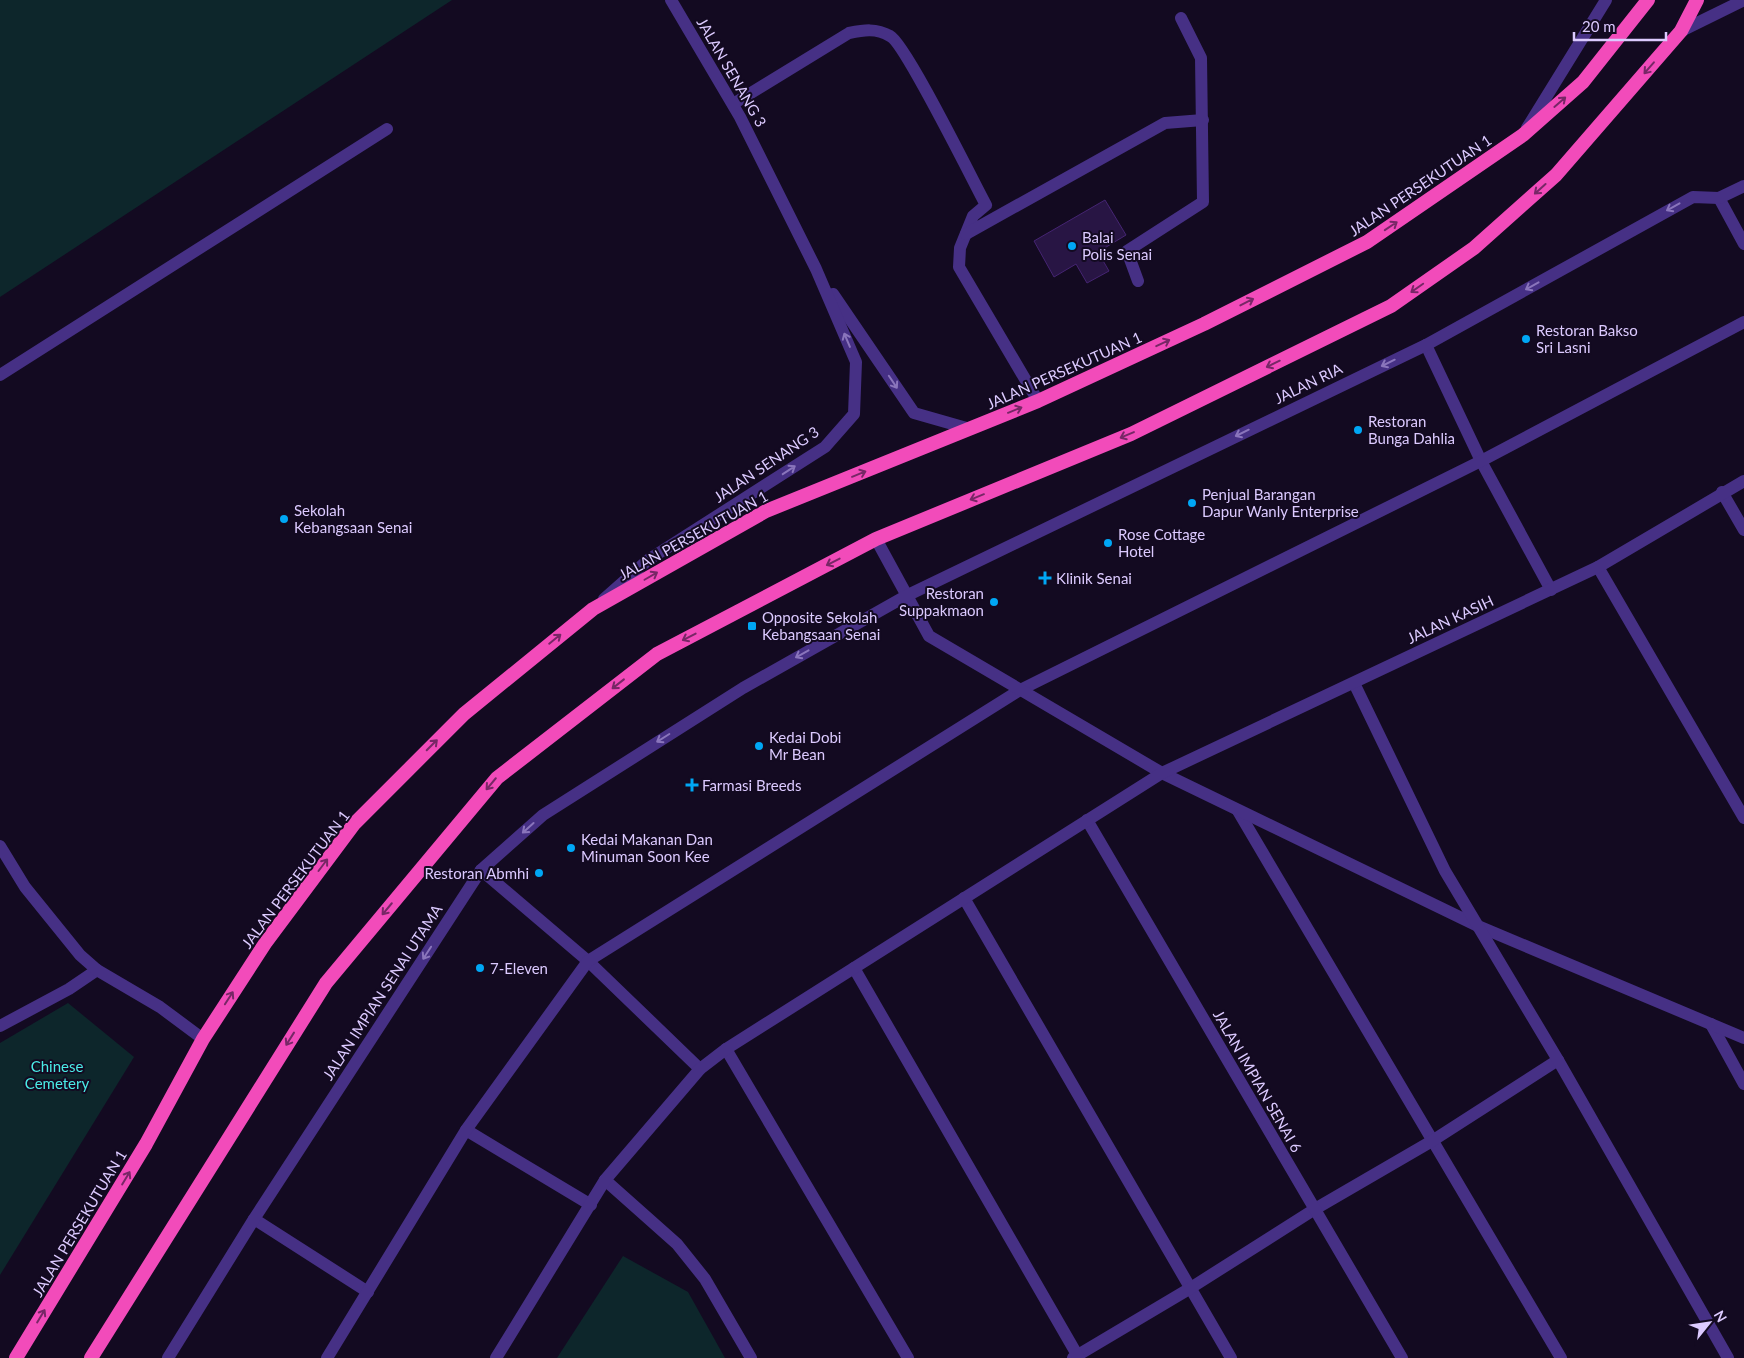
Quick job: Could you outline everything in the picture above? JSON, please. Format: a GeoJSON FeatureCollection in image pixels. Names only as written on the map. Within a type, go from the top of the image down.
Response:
{"type":"FeatureCollection","features":[{"type":"Feature","properties":{"kind":"highway","name":"JALAN PERSEKUTUAN 1"},"geometry":{"type":"LineString","coordinates":[[16,1358],[146,1144],[203,1038],[266,942],[354,824],[464,714],[593,609],[766,511],[1038,401],[1204,324],[1367,242],[1524,134],[1584,82],[1648,0]]}},
{"type":"Feature","properties":{"kind":"highway"},"geometry":{"type":"LineString","coordinates":[[91,1358],[326,983],[497,778],[657,654],[876,539],[1132,434],[1391,306],[1474,248],[1556,175],[1681,31],[1697,0]]}},
{"type":"Feature","properties":{"kind":"street","name":"JALAN SENANG 3"},"geometry":{"type":"LineString","coordinates":[[593,609],[648,560],[825,447],[854,414],[856,362],[816,269],[733,104],[671,0]]}},
{"type":"Feature","properties":{"kind":"street"},"geometry":{"type":"LineString","coordinates":[[1524,134],[1606,0]]}},
{"type":"Feature","properties":{"kind":"street"},"geometry":{"type":"LineString","coordinates":[[1681,31],[1744,0]]}},
{"type":"Feature","properties":{"kind":"street"},"geometry":{"type":"LineString","coordinates":[[1138,281],[1127,250],[1203,202],[1201,58],[1181,18]]}},
{"type":"Feature","properties":{"kind":"street"},"geometry":{"type":"LineString","coordinates":[[733,104],[849,33],[870,29],[892,36],[910,63],[986,206],[973,216],[960,248],[959,267],[1038,401]]}},
{"type":"Feature","properties":{"kind":"street"},"geometry":{"type":"LineString","coordinates":[[966,234],[1165,123],[1203,120]]}},
{"type":"Feature","properties":{"kind":"street"},"geometry":{"type":"LineString","coordinates":[[0,375],[386,129]]}},
{"type":"Feature","properties":{"kind":"street"},"geometry":{"type":"LineString","coordinates":[[1744,186],[1719,198],[1744,244]]}},
{"type":"Feature","properties":{"kind":"street","name":"JALAN RIA"},"geometry":{"type":"LineString","coordinates":[[906,596],[1426,346],[1693,197],[1719,198]]}},
{"type":"Feature","properties":{"kind":"street","name":"JALAN SENANG 3"},"geometry":{"type":"LineString","coordinates":[[816,269],[914,413],[970,429]]}},
{"type":"Feature","properties":{"kind":"street"},"geometry":{"type":"LineString","coordinates":[[327,1358],[466,1130],[588,961],[1020,690],[1482,460],[1744,322]]}},
{"type":"Feature","properties":{"kind":"street"},"geometry":{"type":"LineString","coordinates":[[1426,346],[1482,460],[1551,590]]}},
{"type":"Feature","properties":{"kind":"street","name":"JALAN KASIH"},"geometry":{"type":"LineString","coordinates":[[496,1358],[605,1180],[700,1069],[726,1049],[1162,772],[1598,567],[1722,492],[1744,481]]}},
{"type":"Feature","properties":{"kind":"street"},"geometry":{"type":"LineString","coordinates":[[1722,492],[1744,530]]}},
{"type":"Feature","properties":{"kind":"street"},"geometry":{"type":"LineString","coordinates":[[876,539],[929,636],[1162,772],[1238,811],[1478,926],[1744,1038]]}},
{"type":"Feature","properties":{"kind":"street"},"geometry":{"type":"LineString","coordinates":[[1598,567],[1744,818]]}},
{"type":"Feature","properties":{"kind":"street","name":"JALAN IMPIAN SENAI UTAMA"},"geometry":{"type":"LineString","coordinates":[[168,1358],[254,1219],[481,870],[543,815],[742,688],[906,596]]}},
{"type":"Feature","properties":{"kind":"street"},"geometry":{"type":"LineString","coordinates":[[1354,683],[1445,871],[1558,1060],[1728,1358]]}},
{"type":"Feature","properties":{"kind":"street"},"geometry":{"type":"LineString","coordinates":[[1238,811],[1561,1358]]}},
{"type":"Feature","properties":{"kind":"street","name":"JALAN IMPIAN SENAI 6"},"geometry":{"type":"LineString","coordinates":[[1087,820],[1402,1358]]}},
{"type":"Feature","properties":{"kind":"street"},"geometry":{"type":"LineString","coordinates":[[0,846],[25,887],[80,955],[97,970],[160,1007],[203,1038]]}},
{"type":"Feature","properties":{"kind":"street"},"geometry":{"type":"LineString","coordinates":[[481,870],[588,961],[700,1069]]}},
{"type":"Feature","properties":{"kind":"street"},"geometry":{"type":"LineString","coordinates":[[964,898],[1189,1289],[1231,1358]]}},
{"type":"Feature","properties":{"kind":"street"},"geometry":{"type":"LineString","coordinates":[[854,968],[1077,1357],[1315,1209],[1432,1141],[1558,1060]]}},
{"type":"Feature","properties":{"kind":"street"},"geometry":{"type":"LineString","coordinates":[[0,1026],[69,989],[97,970]]}},
{"type":"Feature","properties":{"kind":"street"},"geometry":{"type":"LineString","coordinates":[[1711,1024],[1744,1084]]}},
{"type":"Feature","properties":{"kind":"street"},"geometry":{"type":"LineString","coordinates":[[726,1049],[908,1358]]}},
{"type":"Feature","properties":{"kind":"street"},"geometry":{"type":"LineString","coordinates":[[466,1130],[591,1205]]}},
{"type":"Feature","properties":{"kind":"street"},"geometry":{"type":"LineString","coordinates":[[605,1180],[677,1244],[705,1279],[751,1358]]}},
{"type":"Feature","properties":{"kind":"street"},"geometry":{"type":"LineString","coordinates":[[254,1219],[368,1292]]}},
{"type":"Feature","properties":{"kind":"green space"},"geometry":{"type":"Polygon","coordinates":[[[0,0],[452,0],[0,297],[0,0]]]}},
{"type":"Feature","properties":{"kind":"green space","name":"Chinese Cemetery"},"geometry":{"type":"Polygon","coordinates":[[[68,1003],[134,1057],[0,1275],[0,1043],[68,1003]]]}},
{"type":"Feature","properties":{"kind":"green space"},"geometry":{"type":"Polygon","coordinates":[[[623,1256],[688,1292],[725,1358],[557,1358],[623,1256]]]}},
{"type":"Feature","properties":{"kind":"building","name":"Balai Polis Senai"},"geometry":{"type":"Polygon","coordinates":[[[1105,200],[1126,235],[1098,252],[1109,271],[1087,283],[1076,264],[1054,277],[1034,241],[1105,200]]]}},
{"type":"Feature","properties":{"kind":"place","name":"Balai Polis Senai"},"geometry":{"type":"Point","coordinates":[1072,246]}},
{"type":"Feature","properties":{"kind":"place","name":"Restoran Bakso Sri Lasni"},"geometry":{"type":"Point","coordinates":[1526,339]}},
{"type":"Feature","properties":{"kind":"place","name":"Restoran Bunga Dahlia"},"geometry":{"type":"Point","coordinates":[1358,430]}},
{"type":"Feature","properties":{"kind":"place","name":"Penjual Barangan Dapur Wanly Enterprise"},"geometry":{"type":"Point","coordinates":[1192,503]}},
{"type":"Feature","properties":{"kind":"place","name":"Sekolah Kebangsaan Senai"},"geometry":{"type":"Point","coordinates":[284,519]}},
{"type":"Feature","properties":{"kind":"place","name":"Rose Cottage Hotel"},"geometry":{"type":"Point","coordinates":[1108,543]}},
{"type":"Feature","properties":{"kind":"place","name":"Klinik Senai"},"geometry":{"type":"Point","coordinates":[1045,578]}},
{"type":"Feature","properties":{"kind":"place","name":"Restoran Suppakmaon"},"geometry":{"type":"Point","coordinates":[994,602]}},
{"type":"Feature","properties":{"kind":"place","name":"Opposite Sekolah Kebangsaan Senai"},"geometry":{"type":"Point","coordinates":[752,626]}},
{"type":"Feature","properties":{"kind":"place","name":"Kedai Dobi Mr Bean"},"geometry":{"type":"Point","coordinates":[759,746]}},
{"type":"Feature","properties":{"kind":"place","name":"Farmasi Breeds"},"geometry":{"type":"Point","coordinates":[692,785]}},
{"type":"Feature","properties":{"kind":"place","name":"Kedai Makanan Dan Minuman Soon Kee"},"geometry":{"type":"Point","coordinates":[571,848]}},
{"type":"Feature","properties":{"kind":"place","name":"Restoran Abmhi"},"geometry":{"type":"Point","coordinates":[539,873]}},
{"type":"Feature","properties":{"kind":"place","name":"7-Eleven"},"geometry":{"type":"Point","coordinates":[480,968]}}]}
